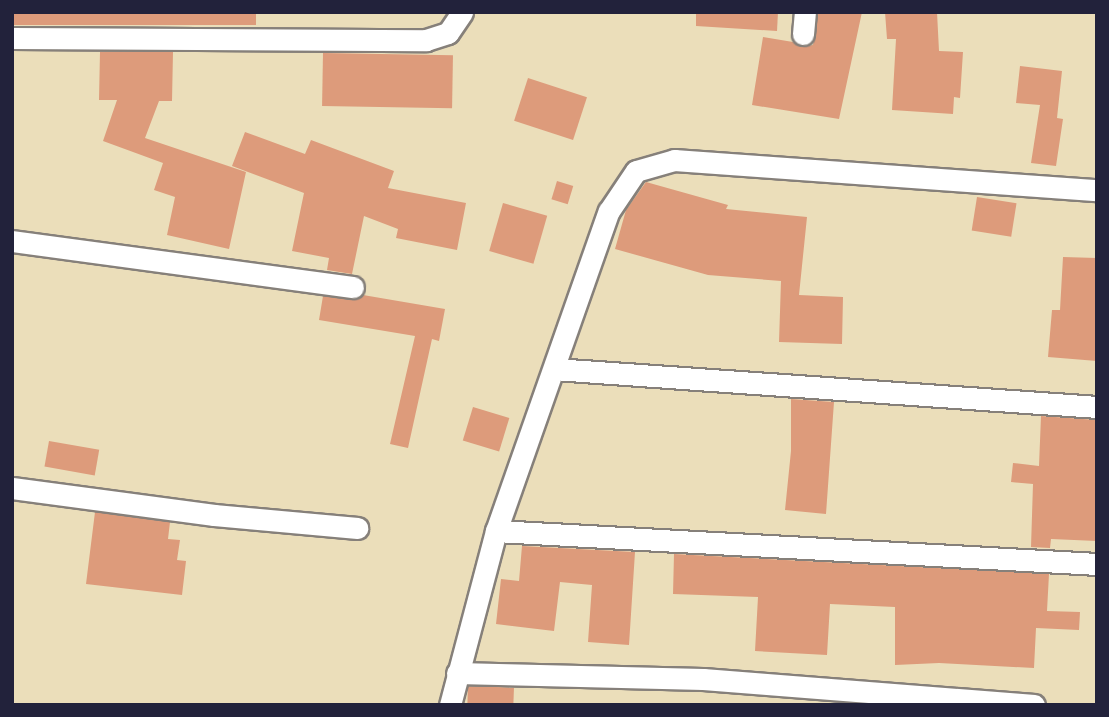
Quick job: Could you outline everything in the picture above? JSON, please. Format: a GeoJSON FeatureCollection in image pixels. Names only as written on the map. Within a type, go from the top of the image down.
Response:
{"type":"FeatureCollection","features":[{"type":"Feature","properties":{"kind":"street"},"geometry":{"type":"LineString","coordinates":[[12,38],[426,40],[449,33],[462,12]]}},
{"type":"Feature","properties":{"kind":"street"},"geometry":{"type":"LineString","coordinates":[[803,34],[805,12]]}},
{"type":"Feature","properties":{"kind":"street"},"geometry":{"type":"LineString","coordinates":[[450,705],[496,531],[609,211],[636,171],[674,160],[1097,190]]}},
{"type":"Feature","properties":{"kind":"street"},"geometry":{"type":"LineString","coordinates":[[12,241],[353,287]]}},
{"type":"Feature","properties":{"kind":"street"},"geometry":{"type":"LineString","coordinates":[[554,369],[1097,407]]}},
{"type":"Feature","properties":{"kind":"street"},"geometry":{"type":"LineString","coordinates":[[12,488],[214,515],[357,528]]}},
{"type":"Feature","properties":{"kind":"street"},"geometry":{"type":"LineString","coordinates":[[496,531],[1097,564]]}},
{"type":"Feature","properties":{"kind":"street"},"geometry":{"type":"LineString","coordinates":[[457,673],[703,678],[1034,705]]}},
{"type":"Feature","properties":{"kind":"building"},"geometry":{"type":"Polygon","coordinates":[[[12,12],[256,12],[256,25],[12,25],[12,12]]]}},
{"type":"Feature","properties":{"kind":"building"},"geometry":{"type":"Polygon","coordinates":[[[696,12],[778,12],[777,31],[696,26],[696,12]]]}},
{"type":"Feature","properties":{"kind":"building"},"geometry":{"type":"Polygon","coordinates":[[[818,12],[862,12],[839,119],[752,105],[763,37],[793,42],[801,47],[813,45],[818,12]]]}},
{"type":"Feature","properties":{"kind":"building"},"geometry":{"type":"Polygon","coordinates":[[[885,12],[937,12],[939,51],[963,52],[960,98],[954,97],[953,114],[892,110],[896,39],[887,39],[885,12]]]}},
{"type":"Feature","properties":{"kind":"building"},"geometry":{"type":"Polygon","coordinates":[[[100,52],[173,52],[172,101],[159,101],[145,138],[246,172],[229,249],[167,235],[175,197],[154,190],[163,163],[103,141],[117,100],[99,100],[100,52]]]}},
{"type":"Feature","properties":{"kind":"building"},"geometry":{"type":"Polygon","coordinates":[[[323,53],[453,55],[452,108],[322,106],[323,53]]]}},
{"type":"Feature","properties":{"kind":"building"},"geometry":{"type":"Polygon","coordinates":[[[1020,66],[1062,71],[1057,118],[1063,119],[1056,166],[1031,163],[1040,105],[1016,103],[1020,66]]]}},
{"type":"Feature","properties":{"kind":"building"},"geometry":{"type":"Polygon","coordinates":[[[528,78],[587,97],[573,140],[514,121],[528,78]]]}},
{"type":"Feature","properties":{"kind":"building"},"geometry":{"type":"Polygon","coordinates":[[[245,132],[305,154],[311,140],[394,171],[388,188],[466,203],[457,250],[396,238],[398,229],[364,216],[352,274],[327,270],[329,258],[292,251],[304,193],[232,166],[245,132]]]}},
{"type":"Feature","properties":{"kind":"building"},"geometry":{"type":"Polygon","coordinates":[[[557,181],[573,186],[568,204],[551,199],[557,181]]]}},
{"type":"Feature","properties":{"kind":"building"},"geometry":{"type":"Polygon","coordinates":[[[646,182],[728,205],[726,209],[807,217],[799,295],[843,297],[842,344],[779,342],[781,281],[708,275],[615,249],[626,210],[646,182]]]}},
{"type":"Feature","properties":{"kind":"building"},"geometry":{"type":"Polygon","coordinates":[[[977,197],[1017,203],[1011,237],[972,231],[977,197]]]}},
{"type":"Feature","properties":{"kind":"building"},"geometry":{"type":"Polygon","coordinates":[[[503,203],[547,216],[533,264],[489,251],[503,203]]]}},
{"type":"Feature","properties":{"kind":"building"},"geometry":{"type":"Polygon","coordinates":[[[1063,257],[1097,258],[1097,361],[1048,357],[1052,310],[1060,310],[1063,257]]]}},
{"type":"Feature","properties":{"kind":"building"},"geometry":{"type":"Polygon","coordinates":[[[363,295],[445,309],[439,341],[432,339],[408,448],[390,444],[415,336],[319,320],[323,296],[352,300],[363,295]]]}},
{"type":"Feature","properties":{"kind":"building"},"geometry":{"type":"Polygon","coordinates":[[[791,399],[834,402],[826,514],[785,510],[791,451],[791,399]]]}},
{"type":"Feature","properties":{"kind":"building"},"geometry":{"type":"Polygon","coordinates":[[[473,407],[509,418],[499,452],[463,440],[473,407]]]}},
{"type":"Feature","properties":{"kind":"building"},"geometry":{"type":"Polygon","coordinates":[[[1041,416],[1097,420],[1097,541],[1051,539],[1050,548],[1031,547],[1033,484],[1011,482],[1013,463],[1039,466],[1041,416]]]}},
{"type":"Feature","properties":{"kind":"building"},"geometry":{"type":"Polygon","coordinates":[[[49,441],[99,450],[95,475],[44,467],[49,441]]]}},
{"type":"Feature","properties":{"kind":"building"},"geometry":{"type":"Polygon","coordinates":[[[95,512],[170,522],[168,539],[180,540],[177,560],[186,561],[182,595],[86,584],[95,512]]]}},
{"type":"Feature","properties":{"kind":"building"},"geometry":{"type":"Polygon","coordinates":[[[522,546],[635,552],[629,645],[588,642],[592,585],[560,582],[554,631],[496,624],[501,579],[519,581],[522,546]]]}},
{"type":"Feature","properties":{"kind":"building"},"geometry":{"type":"Polygon","coordinates":[[[674,554],[1049,574],[1047,611],[1080,612],[1079,630],[1036,628],[1034,668],[939,663],[895,665],[895,607],[830,604],[827,655],[755,651],[758,597],[673,594],[674,554]]]}},
{"type":"Feature","properties":{"kind":"building"},"geometry":{"type":"Polygon","coordinates":[[[468,686],[514,688],[513,705],[467,705],[468,686]]]}}]}
